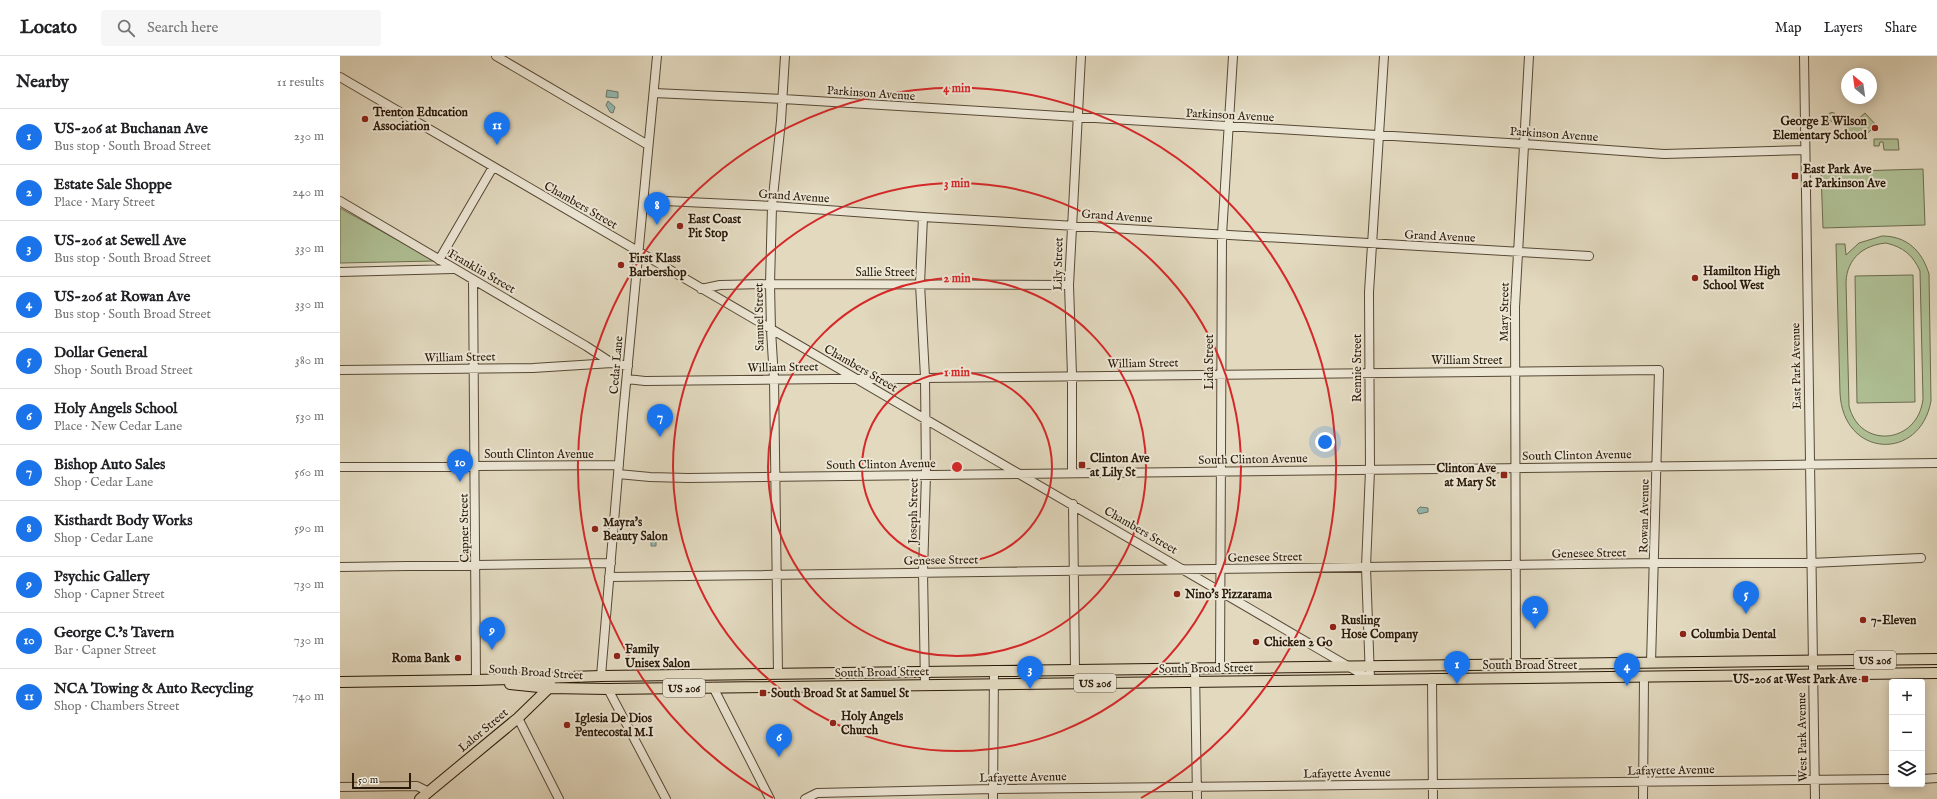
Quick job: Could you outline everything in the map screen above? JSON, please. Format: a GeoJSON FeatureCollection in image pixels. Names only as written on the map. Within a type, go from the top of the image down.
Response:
{"type":"FeatureCollection","features":[{"type":"Feature","properties":{"kind":"main road","name":"South Broad Street"},"geometry":{"type":"LineString","coordinates":[[340,682],[778,673],[1393,667],[1937,659]]}},
{"type":"Feature","properties":{"kind":"main road","name":"South Broad Street"},"geometry":{"type":"LineString","coordinates":[[476,680],[549,688],[608,689],[1432,678],[1813,676],[1937,673]]}},
{"type":"Feature","properties":{"kind":"main road","name":"Lalor Street"},"geometry":{"type":"LineString","coordinates":[[420,799],[518,718],[559,677]]}},
{"type":"Feature","properties":{"kind":"street"},"geometry":{"type":"LineString","coordinates":[[496,56],[648,146]]}},
{"type":"Feature","properties":{"kind":"street","name":"Cedar Lane"},"geometry":{"type":"LineString","coordinates":[[601,676],[638,251],[657,56]]}},
{"type":"Feature","properties":{"kind":"street","name":"Samuel Street"},"geometry":{"type":"LineString","coordinates":[[778,673],[774,379],[770,284],[772,206],[785,56]]}},
{"type":"Feature","properties":{"kind":"street","name":"Lily Street"},"geometry":{"type":"LineString","coordinates":[[1072,473],[1072,375],[1069,285],[1081,56]]}},
{"type":"Feature","properties":{"kind":"street","name":"Lida Street"},"geometry":{"type":"LineString","coordinates":[[1220,668],[1222,235],[1232,56]]}},
{"type":"Feature","properties":{"kind":"street","name":"Rennie Street"},"geometry":{"type":"LineString","coordinates":[[1370,679],[1366,567],[1370,470],[1369,292],[1384,56]]}},
{"type":"Feature","properties":{"kind":"street","name":"Mary Street"},"geometry":{"type":"LineString","coordinates":[[1516,665],[1515,307],[1529,56]]}},
{"type":"Feature","properties":{"kind":"street","name":"East Park Avenue"},"geometry":{"type":"LineString","coordinates":[[1804,56],[1813,676]]}},
{"type":"Feature","properties":{"kind":"street","name":"Chambers Street"},"geometry":{"type":"LineString","coordinates":[[340,77],[771,330],[1073,504],[1220,590],[1298,638],[1370,679]]}},
{"type":"Feature","properties":{"kind":"street","name":"Parkinson Avenue"},"geometry":{"type":"LineString","coordinates":[[654,93],[782,99],[1524,144],[1664,154],[1805,150]]}},
{"type":"Feature","properties":{"kind":"street"},"geometry":{"type":"LineString","coordinates":[[439,260],[493,167]]}},
{"type":"Feature","properties":{"kind":"street","name":"Grand Avenue"},"geometry":{"type":"LineString","coordinates":[[644,200],[772,206],[923,217],[1589,256]]}},
{"type":"Feature","properties":{"kind":"street","name":"Franklin Street"},"geometry":{"type":"LineString","coordinates":[[340,201],[586,346],[612,363]]}},
{"type":"Feature","properties":{"kind":"street","name":"Joseph Street"},"geometry":{"type":"LineString","coordinates":[[923,217],[920,284],[925,377],[925,685]]}},
{"type":"Feature","properties":{"kind":"street"},"geometry":{"type":"LineString","coordinates":[[340,272],[454,269]]}},
{"type":"Feature","properties":{"kind":"street","name":"Capner Street"},"geometry":{"type":"LineString","coordinates":[[473,280],[476,680]]}},
{"type":"Feature","properties":{"kind":"street","name":"Sallie Street"},"geometry":{"type":"LineString","coordinates":[[701,289],[720,285],[770,284],[1069,285]]}},
{"type":"Feature","properties":{"kind":"street","name":"William Street"},"geometry":{"type":"LineString","coordinates":[[340,370],[533,368],[612,363],[628,366]]}},
{"type":"Feature","properties":{"kind":"street","name":"William Street"},"geometry":{"type":"LineString","coordinates":[[627,379],[645,381],[1072,375],[1659,370]]}},
{"type":"Feature","properties":{"kind":"street","name":"Rowan Avenue"},"geometry":{"type":"LineString","coordinates":[[1651,663],[1655,563],[1659,370]]}},
{"type":"Feature","properties":{"kind":"street","name":"South Clinton Avenue"},"geometry":{"type":"LineString","coordinates":[[618,474],[680,478],[1937,463]]}},
{"type":"Feature","properties":{"kind":"street","name":"South Clinton Avenue"},"geometry":{"type":"LineString","coordinates":[[340,468],[619,465]]}},
{"type":"Feature","properties":{"kind":"street"},"geometry":{"type":"LineString","coordinates":[[1073,504],[1075,669]]}},
{"type":"Feature","properties":{"kind":"street","name":"Genesee Street"},"geometry":{"type":"LineString","coordinates":[[609,577],[1655,563],[1811,563],[1921,558]]}},
{"type":"Feature","properties":{"kind":"street"},"geometry":{"type":"LineString","coordinates":[[340,567],[611,563]]}},
{"type":"Feature","properties":{"kind":"street"},"geometry":{"type":"LineString","coordinates":[[1393,667],[1394,679]]}},
{"type":"Feature","properties":{"kind":"street"},"geometry":{"type":"LineString","coordinates":[[1195,668],[1197,799]]}},
{"type":"Feature","properties":{"kind":"street"},"geometry":{"type":"LineString","coordinates":[[993,799],[994,670]]}},
{"type":"Feature","properties":{"kind":"street","name":"West Park Avenue"},"geometry":{"type":"LineString","coordinates":[[1813,676],[1815,799]]}},
{"type":"Feature","properties":{"kind":"street"},"geometry":{"type":"LineString","coordinates":[[1643,799],[1644,677]]}},
{"type":"Feature","properties":{"kind":"street"},"geometry":{"type":"LineString","coordinates":[[1432,678],[1433,799]]}},
{"type":"Feature","properties":{"kind":"street"},"geometry":{"type":"LineString","coordinates":[[713,687],[770,799]]}},
{"type":"Feature","properties":{"kind":"street"},"geometry":{"type":"LineString","coordinates":[[608,689],[666,799]]}},
{"type":"Feature","properties":{"kind":"street"},"geometry":{"type":"LineString","coordinates":[[518,718],[560,799]]}},
{"type":"Feature","properties":{"kind":"street"},"geometry":{"type":"LineString","coordinates":[[1925,779],[1937,778]]}},
{"type":"Feature","properties":{"kind":"street","name":"Lafayette Avenue"},"geometry":{"type":"LineString","coordinates":[[805,799],[817,793],[993,789],[1643,783],[1889,779]]}},
{"type":"Feature","properties":{"kind":"street"},"geometry":{"type":"LineString","coordinates":[[340,787],[417,786],[429,792]]}},
{"type":"Feature","properties":{"kind":"green space"},"geometry":{"type":"Polygon","coordinates":[[[1832,112],[1837,117],[1832,122],[1827,117],[1832,112]]]}},
{"type":"Feature","properties":{"kind":"green space"},"geometry":{"type":"Polygon","coordinates":[[[1865,113],[1876,125],[1866,135],[1849,137],[1846,132],[1847,125],[1856,121],[1865,113]]]}},
{"type":"Feature","properties":{"kind":"green space"},"geometry":{"type":"Polygon","coordinates":[[[1874,139],[1898,139],[1899,150],[1884,150],[1883,142],[1880,142],[1879,146],[1874,146],[1874,139]]]}},
{"type":"Feature","properties":{"kind":"green space"},"geometry":{"type":"Polygon","coordinates":[[[1923,169],[1925,225],[1823,228],[1821,172],[1923,169]]]}},
{"type":"Feature","properties":{"kind":"green space"},"geometry":{"type":"Polygon","coordinates":[[[340,208],[435,261],[340,263],[340,208]]]}},
{"type":"Feature","properties":{"kind":"green space"},"geometry":{"type":"Polygon","coordinates":[[[1882,236],[1899,239],[1906,242],[1918,252],[1929,274],[1931,401],[1924,421],[1913,435],[1898,442],[1882,444],[1867,440],[1854,430],[1844,415],[1840,393],[1836,244],[1845,244],[1846,255],[1859,243],[1882,236]],[[1886,243],[1878,244],[1858,254],[1850,266],[1846,282],[1849,406],[1855,420],[1864,430],[1876,435],[1888,436],[1900,433],[1911,425],[1919,414],[1923,399],[1920,271],[1914,260],[1907,252],[1886,243]]]}},
{"type":"Feature","properties":{"kind":"green space"},"geometry":{"type":"Polygon","coordinates":[[[1913,275],[1915,402],[1857,403],[1855,276],[1913,275]]]}},
{"type":"Feature","properties":{"kind":"water"},"geometry":{"type":"Polygon","coordinates":[[[607,90],[618,92],[618,98],[606,97],[607,90]]]}},
{"type":"Feature","properties":{"kind":"water"},"geometry":{"type":"Polygon","coordinates":[[[608,101],[615,107],[613,113],[610,112],[606,105],[608,101]]]}},
{"type":"Feature","properties":{"kind":"water"},"geometry":{"type":"Polygon","coordinates":[[[1420,507],[1428,508],[1428,512],[1419,514],[1417,510],[1420,507]]]}},
{"type":"Feature","properties":{"kind":"water"},"geometry":{"type":"Polygon","coordinates":[[[651,535],[656,535],[656,546],[651,546],[651,535]]]}},
{"type":"Feature","properties":{"kind":"place","name":"Trenton Education Association"},"geometry":{"type":"Point","coordinates":[365,119]}},
{"type":"Feature","properties":{"kind":"place","name":"George E Wilson Elementary School"},"geometry":{"type":"Point","coordinates":[1875,128]}},
{"type":"Feature","properties":{"kind":"place","name":"NCA Towing & Auto Recycling"},"geometry":{"type":"Point","coordinates":[497,145]}},
{"type":"Feature","properties":{"kind":"place","name":"East Park Ave at Parkinson Ave"},"geometry":{"type":"Point","coordinates":[1795,176]}},
{"type":"Feature","properties":{"kind":"place","name":"Kisthardt Body Works"},"geometry":{"type":"Point","coordinates":[657,225]}},
{"type":"Feature","properties":{"kind":"place","name":"East Coast Pit Stop"},"geometry":{"type":"Point","coordinates":[680,226]}},
{"type":"Feature","properties":{"kind":"place","name":"First Klass Barbershop"},"geometry":{"type":"Point","coordinates":[621,265]}},
{"type":"Feature","properties":{"kind":"place","name":"Hamilton High School West"},"geometry":{"type":"Point","coordinates":[1695,278]}},
{"type":"Feature","properties":{"kind":"place","name":"Bishop Auto Sales"},"geometry":{"type":"Point","coordinates":[660,437]}},
{"type":"Feature","properties":{"kind":"place","name":"Clinton Ave at Lily St"},"geometry":{"type":"Point","coordinates":[1082,465]}},
{"type":"Feature","properties":{"kind":"place","name":"Clinton Ave at Mary St"},"geometry":{"type":"Point","coordinates":[1504,475]}},
{"type":"Feature","properties":{"kind":"place","name":"George C.'s Tavern"},"geometry":{"type":"Point","coordinates":[460,482]}},
{"type":"Feature","properties":{"kind":"place","name":"Mayra's Beauty Salon"},"geometry":{"type":"Point","coordinates":[595,529]}},
{"type":"Feature","properties":{"kind":"place","name":"Nino's Pizzarama"},"geometry":{"type":"Point","coordinates":[1177,594]}},
{"type":"Feature","properties":{"kind":"place","name":"Dollar General"},"geometry":{"type":"Point","coordinates":[1746,614]}},
{"type":"Feature","properties":{"kind":"place","name":"7-Eleven"},"geometry":{"type":"Point","coordinates":[1863,620]}},
{"type":"Feature","properties":{"kind":"place","name":"Rusling Hose Company"},"geometry":{"type":"Point","coordinates":[1333,627]}},
{"type":"Feature","properties":{"kind":"place","name":"Estate Sale Shoppe"},"geometry":{"type":"Point","coordinates":[1535,629]}},
{"type":"Feature","properties":{"kind":"place","name":"Columbia Dental"},"geometry":{"type":"Point","coordinates":[1683,634]}},
{"type":"Feature","properties":{"kind":"place","name":"Chicken 2 Go"},"geometry":{"type":"Point","coordinates":[1256,642]}},
{"type":"Feature","properties":{"kind":"place","name":"Psychic Gallery"},"geometry":{"type":"Point","coordinates":[492,650]}},
{"type":"Feature","properties":{"kind":"place","name":"Family Unisex Salon"},"geometry":{"type":"Point","coordinates":[617,656]}},
{"type":"Feature","properties":{"kind":"place","name":"Roma Bank"},"geometry":{"type":"Point","coordinates":[458,658]}},
{"type":"Feature","properties":{"kind":"place","name":"US-206 at West Park Ave"},"geometry":{"type":"Point","coordinates":[1865,679]}},
{"type":"Feature","properties":{"kind":"place","name":"US-206 at Buchanan Ave"},"geometry":{"type":"Point","coordinates":[1457,684]}},
{"type":"Feature","properties":{"kind":"place","name":"US-206 at Rowan Ave"},"geometry":{"type":"Point","coordinates":[1627,686]}},
{"type":"Feature","properties":{"kind":"place","name":"US-206 at Sewell Ave"},"geometry":{"type":"Point","coordinates":[1030,689]}},
{"type":"Feature","properties":{"kind":"place","name":"South Broad St at Samuel St"},"geometry":{"type":"Point","coordinates":[763,693]}},
{"type":"Feature","properties":{"kind":"place","name":"Holy Angels Church"},"geometry":{"type":"Point","coordinates":[833,723]}},
{"type":"Feature","properties":{"kind":"place","name":"Iglesia De Dios Pentecostal M.I"},"geometry":{"type":"Point","coordinates":[567,725]}},
{"type":"Feature","properties":{"kind":"place","name":"Holy Angels School"},"geometry":{"type":"Point","coordinates":[779,757]}}]}
